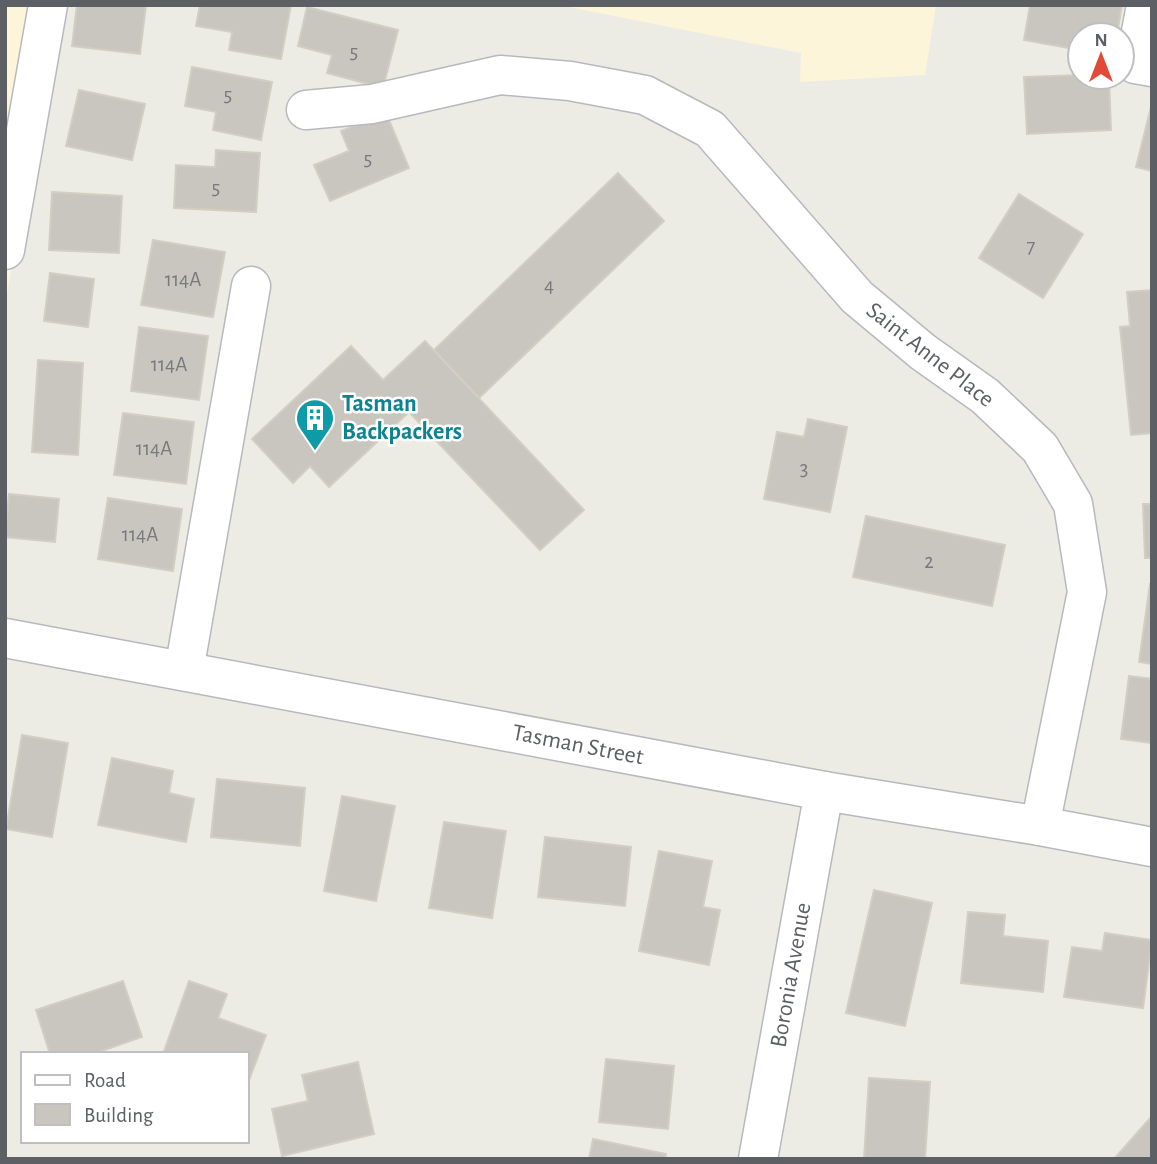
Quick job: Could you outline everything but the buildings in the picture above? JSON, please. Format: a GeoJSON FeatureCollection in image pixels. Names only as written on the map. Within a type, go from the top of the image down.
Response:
{"type":"FeatureCollection","features":[{"type":"Feature","properties":{"kind":"street"},"geometry":{"type":"LineString","coordinates":[[5,250],[48,5]]}},
{"type":"Feature","properties":{"kind":"street"},"geometry":{"type":"LineString","coordinates":[[1146,5],[1135,64],[1152,67]]}},
{"type":"Feature","properties":{"kind":"street","name":"Saint Anne Place"},"geometry":{"type":"LineString","coordinates":[[306,110],[372,103],[500,75],[570,81],[645,95],[710,129],[857,297],[923,352],[985,396],[1040,448],[1073,504],[1087,592],[1040,826]]}},
{"type":"Feature","properties":{"kind":"street"},"geometry":{"type":"LineString","coordinates":[[184,671],[251,286]]}},
{"type":"Feature","properties":{"kind":"street","name":"Tasman Street"},"geometry":{"type":"LineString","coordinates":[[5,638],[824,791],[1040,826],[1152,848]]}},
{"type":"Feature","properties":{"kind":"street","name":"Boronia Avenue"},"geometry":{"type":"LineString","coordinates":[[758,1159],[824,791]]}},
{"type":"Feature","properties":{"kind":"shaded area"},"geometry":{"type":"Polygon","coordinates":[[[5,5],[53,5],[5,308],[5,5]]]}},
{"type":"Feature","properties":{"kind":"shaded area"},"geometry":{"type":"Polygon","coordinates":[[[559,5],[936,5],[925,75],[800,82],[801,53],[559,5]]]}},
{"type":"Feature","properties":{"kind":"place","name":"Tasman Backpackers"},"geometry":{"type":"Point","coordinates":[315,452]}}]}
